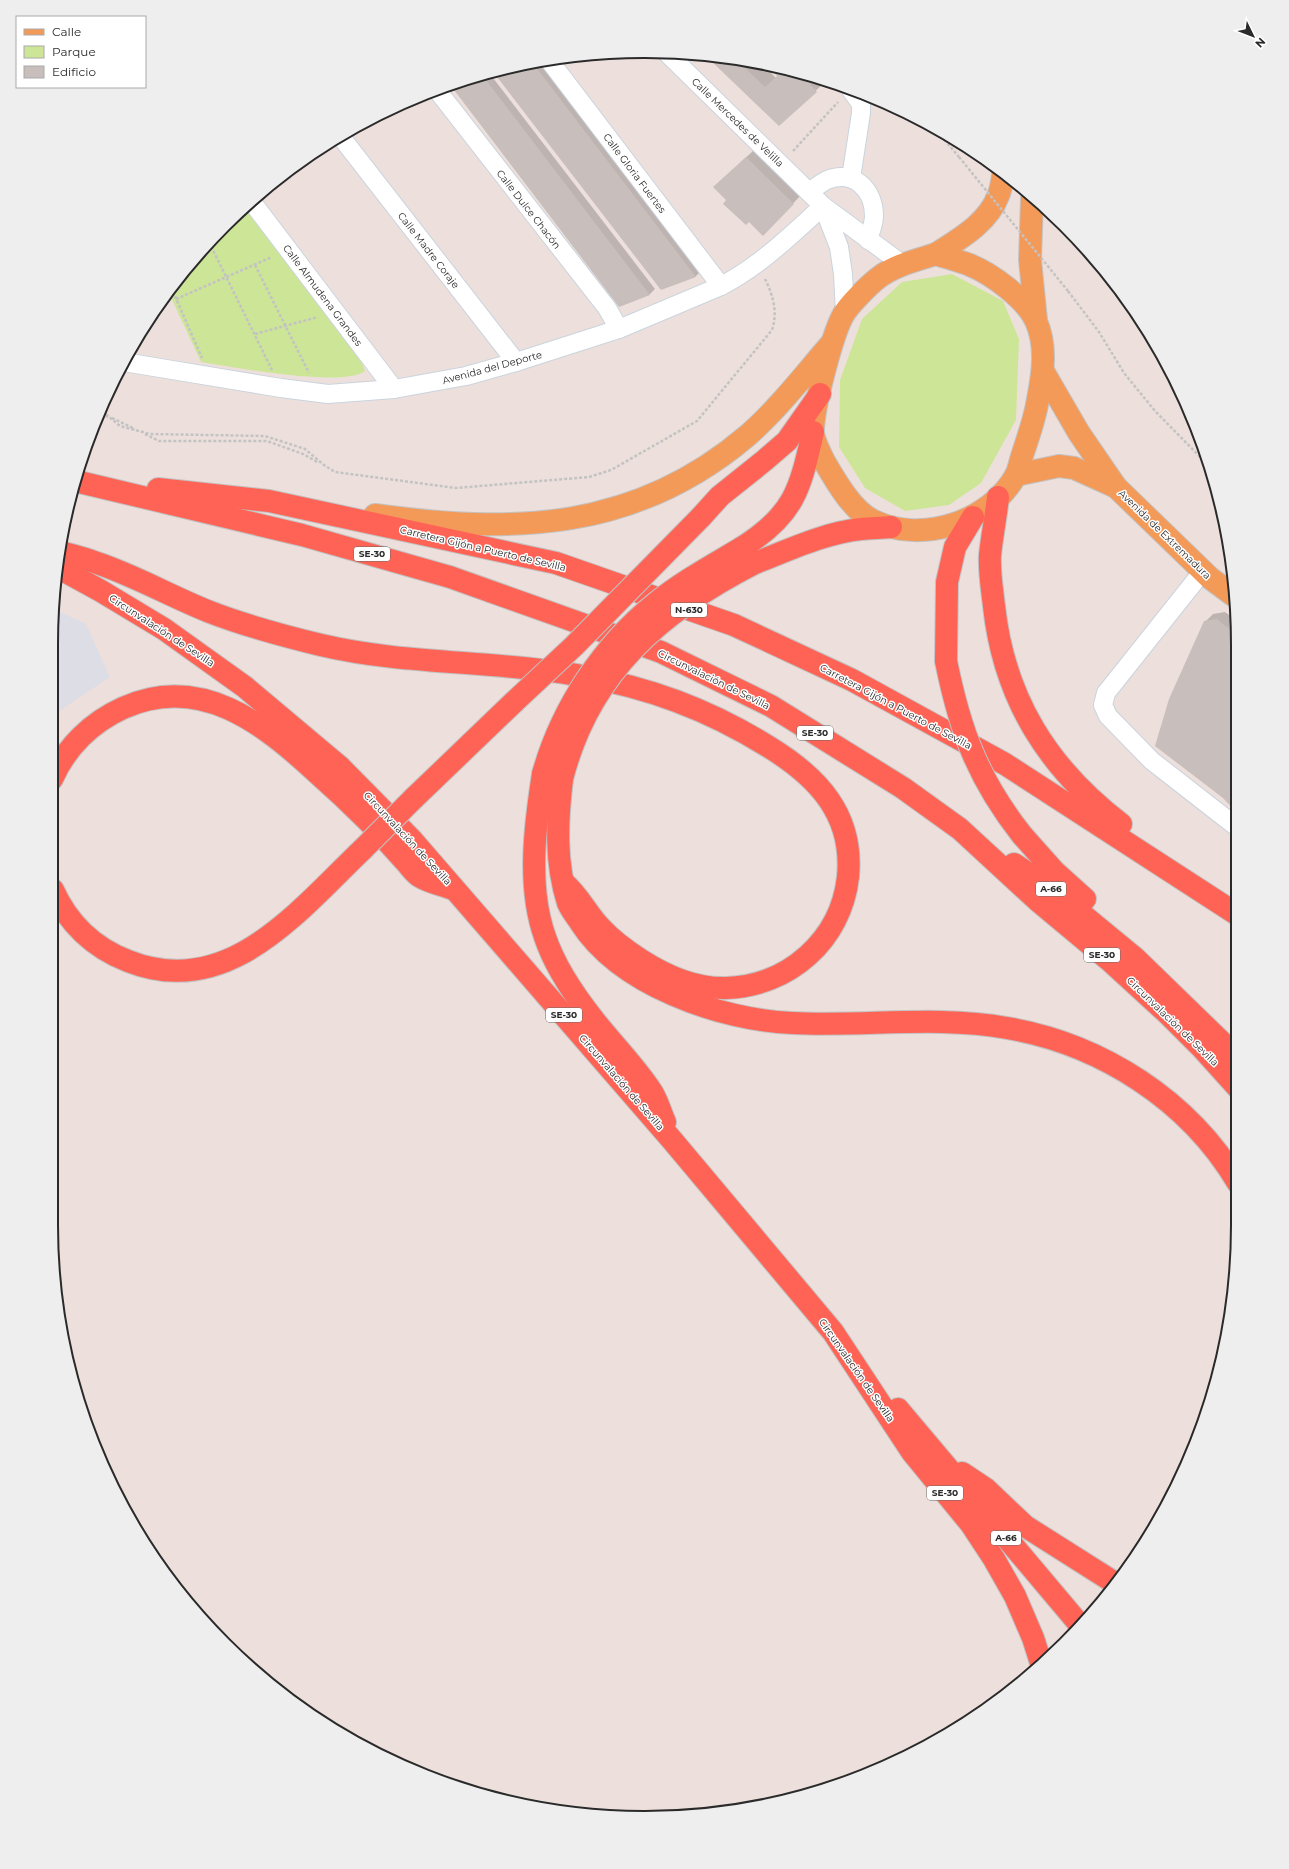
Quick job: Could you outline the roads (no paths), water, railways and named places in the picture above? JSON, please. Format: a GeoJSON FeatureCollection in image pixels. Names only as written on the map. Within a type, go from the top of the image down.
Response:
{"type":"FeatureCollection","features":[{"type":"Feature","properties":{"kind":"highway"},"geometry":{"type":"LineString","coordinates":[[58,901],[79,928],[99,947],[138,965],[154,969],[170,970],[203,968],[235,958],[265,940],[286,923],[413,799],[569,651],[720,496],[786,441],[820,394]]}},
{"type":"Feature","properties":{"kind":"highway"},"geometry":{"type":"LineString","coordinates":[[813,432],[804,474],[797,491],[785,512],[730,576],[666,617],[625,658],[611,675],[590,708],[573,743],[562,778],[557,820],[558,858],[569,905],[601,949],[646,980],[680,997],[731,1014],[790,1023],[950,1023],[1005,1027],[1047,1037],[1088,1053],[1136,1077],[1183,1114],[1201,1132],[1231,1173]]}},
{"type":"Feature","properties":{"kind":"highway","name":"Carretera Gijón a Puerto de Sevilla"},"geometry":{"type":"LineString","coordinates":[[82,481],[269,501],[556,563],[734,626],[852,680],[1004,764],[1231,910]]}},
{"type":"Feature","properties":{"kind":"highway","name":"Circunvalación de Sevilla"},"geometry":{"type":"LineString","coordinates":[[81,482],[302,535],[443,575],[661,652],[771,706],[903,788],[960,829],[1037,900],[1109,960],[1168,1014],[1231,1080]]}},
{"type":"Feature","properties":{"kind":"highway"},"geometry":{"type":"LineString","coordinates":[[998,498],[990,555],[995,619],[1000,647],[1008,673],[1016,696],[1033,729],[1061,770],[1088,798],[1144,842],[1231,906]]}},
{"type":"Feature","properties":{"kind":"highway"},"geometry":{"type":"LineString","coordinates":[[974,517],[955,547],[947,582],[946,661],[959,716],[981,774],[1022,835],[1055,872],[1080,894],[1135,958]]}},
{"type":"Feature","properties":{"kind":"highway"},"geometry":{"type":"LineString","coordinates":[[672,1140],[651,1090],[593,1019],[564,976],[544,935],[536,889],[534,861],[535,835],[543,774],[552,744],[569,710],[591,674],[612,646],[656,603],[700,572],[749,555],[800,545],[836,534],[860,529],[891,527]]}},
{"type":"Feature","properties":{"kind":"highway"},"geometry":{"type":"LineString","coordinates":[[65,553],[99,563],[208,611],[236,621],[324,645],[390,657],[575,675],[630,686],[687,704],[741,730],[785,757],[816,782],[827,795],[842,826],[849,862],[847,880],[837,914],[829,932],[803,961],[785,973],[752,985],[723,988],[681,980],[641,960],[602,929],[574,891],[564,883]]}},
{"type":"Feature","properties":{"kind":"highway","name":"Circunvalación de Sevilla"},"geometry":{"type":"LineString","coordinates":[[63,571],[101,591],[177,638],[246,687],[294,726],[340,767],[412,840],[672,1140],[833,1332],[912,1452],[971,1524],[994,1559],[1015,1596],[1033,1638],[1039,1657]]}},
{"type":"Feature","properties":{"kind":"highway"},"geometry":{"type":"LineString","coordinates":[[58,767],[62,759],[88,730],[114,712],[132,704],[152,699],[190,697],[224,706],[244,715],[263,727],[300,757],[366,819],[418,876],[456,891]]}},
{"type":"Feature","properties":{"kind":"highway","name":"A-66"},"geometry":{"type":"LineString","coordinates":[[960,829],[1050,888],[1135,958],[1231,1051]]}},
{"type":"Feature","properties":{"kind":"highway","name":"A-66"},"geometry":{"type":"LineString","coordinates":[[833,1332],[1076,1621]]}},
{"type":"Feature","properties":{"kind":"highway"},"geometry":{"type":"LineString","coordinates":[[939,1458],[986,1489],[1025,1526],[1065,1553],[1111,1581]]}},
{"type":"Feature","properties":{"kind":"main road"},"geometry":{"type":"LineString","coordinates":[[1002,179],[998,197],[985,217],[970,232],[936,254],[902,264],[878,278],[845,313],[833,342],[820,394],[813,432],[822,458],[839,485],[855,506],[872,521],[891,527],[918,530],[945,527],[974,517],[998,498],[1016,475],[1035,418],[1043,371],[1043,354],[1036,320],[1030,260],[1032,205]]}},
{"type":"Feature","properties":{"kind":"main road"},"geometry":{"type":"LineString","coordinates":[[936,254],[972,266],[1000,283],[1020,299],[1036,320]]}},
{"type":"Feature","properties":{"kind":"main road"},"geometry":{"type":"LineString","coordinates":[[269,501],[405,519],[470,523],[545,522],[580,518],[612,510],[666,489],[724,454],[747,436],[767,417],[833,342]]}},
{"type":"Feature","properties":{"kind":"main road"},"geometry":{"type":"LineString","coordinates":[[1043,371],[1079,433],[1116,487]]}},
{"type":"Feature","properties":{"kind":"main road"},"geometry":{"type":"LineString","coordinates":[[1016,475],[1059,466],[1074,468],[1116,487]]}},
{"type":"Feature","properties":{"kind":"main road","name":"Avenida de Extremadura"},"geometry":{"type":"LineString","coordinates":[[1116,487],[1203,571],[1229,592]]}},
{"type":"Feature","properties":{"kind":"street","name":"Calle Mercedes de Velilla"},"geometry":{"type":"LineString","coordinates":[[673,59],[782,164],[823,206]]}},
{"type":"Feature","properties":{"kind":"street","name":"Calle Gloria Fuertes"},"geometry":{"type":"LineString","coordinates":[[553,65],[721,286]]}},
{"type":"Feature","properties":{"kind":"street","name":"Calle Dulce Chacón"},"geometry":{"type":"LineString","coordinates":[[441,95],[607,308],[619,328]]}},
{"type":"Feature","properties":{"kind":"street"},"geometry":{"type":"LineString","coordinates":[[845,95],[860,104],[861,113],[851,178]]}},
{"type":"Feature","properties":{"kind":"street","name":"Calle Madre Coraje"},"geometry":{"type":"LineString","coordinates":[[344,141],[516,362]]}},
{"type":"Feature","properties":{"kind":"street"},"geometry":{"type":"LineString","coordinates":[[809,192],[827,180],[837,178],[851,178],[860,184],[869,193],[873,201],[874,218],[868,240]]}},
{"type":"Feature","properties":{"kind":"street","name":"Calle Almudena Grandes"},"geometry":{"type":"LineString","coordinates":[[255,206],[394,389]]}},
{"type":"Feature","properties":{"kind":"street","name":"Avenida del Deporte"},"geometry":{"type":"LineString","coordinates":[[130,363],[281,388],[318,392],[357,393],[394,389],[466,376],[516,362],[619,328],[721,286],[737,278],[758,264],[823,206]]}},
{"type":"Feature","properties":{"kind":"street"},"geometry":{"type":"LineString","coordinates":[[823,206],[902,264]]}},
{"type":"Feature","properties":{"kind":"street"},"geometry":{"type":"LineString","coordinates":[[823,206],[839,247],[843,274],[845,313]]}},
{"type":"Feature","properties":{"kind":"street"},"geometry":{"type":"LineString","coordinates":[[1203,571],[1106,693],[1103,705],[1108,716],[1152,761],[1231,823]]}}]}
